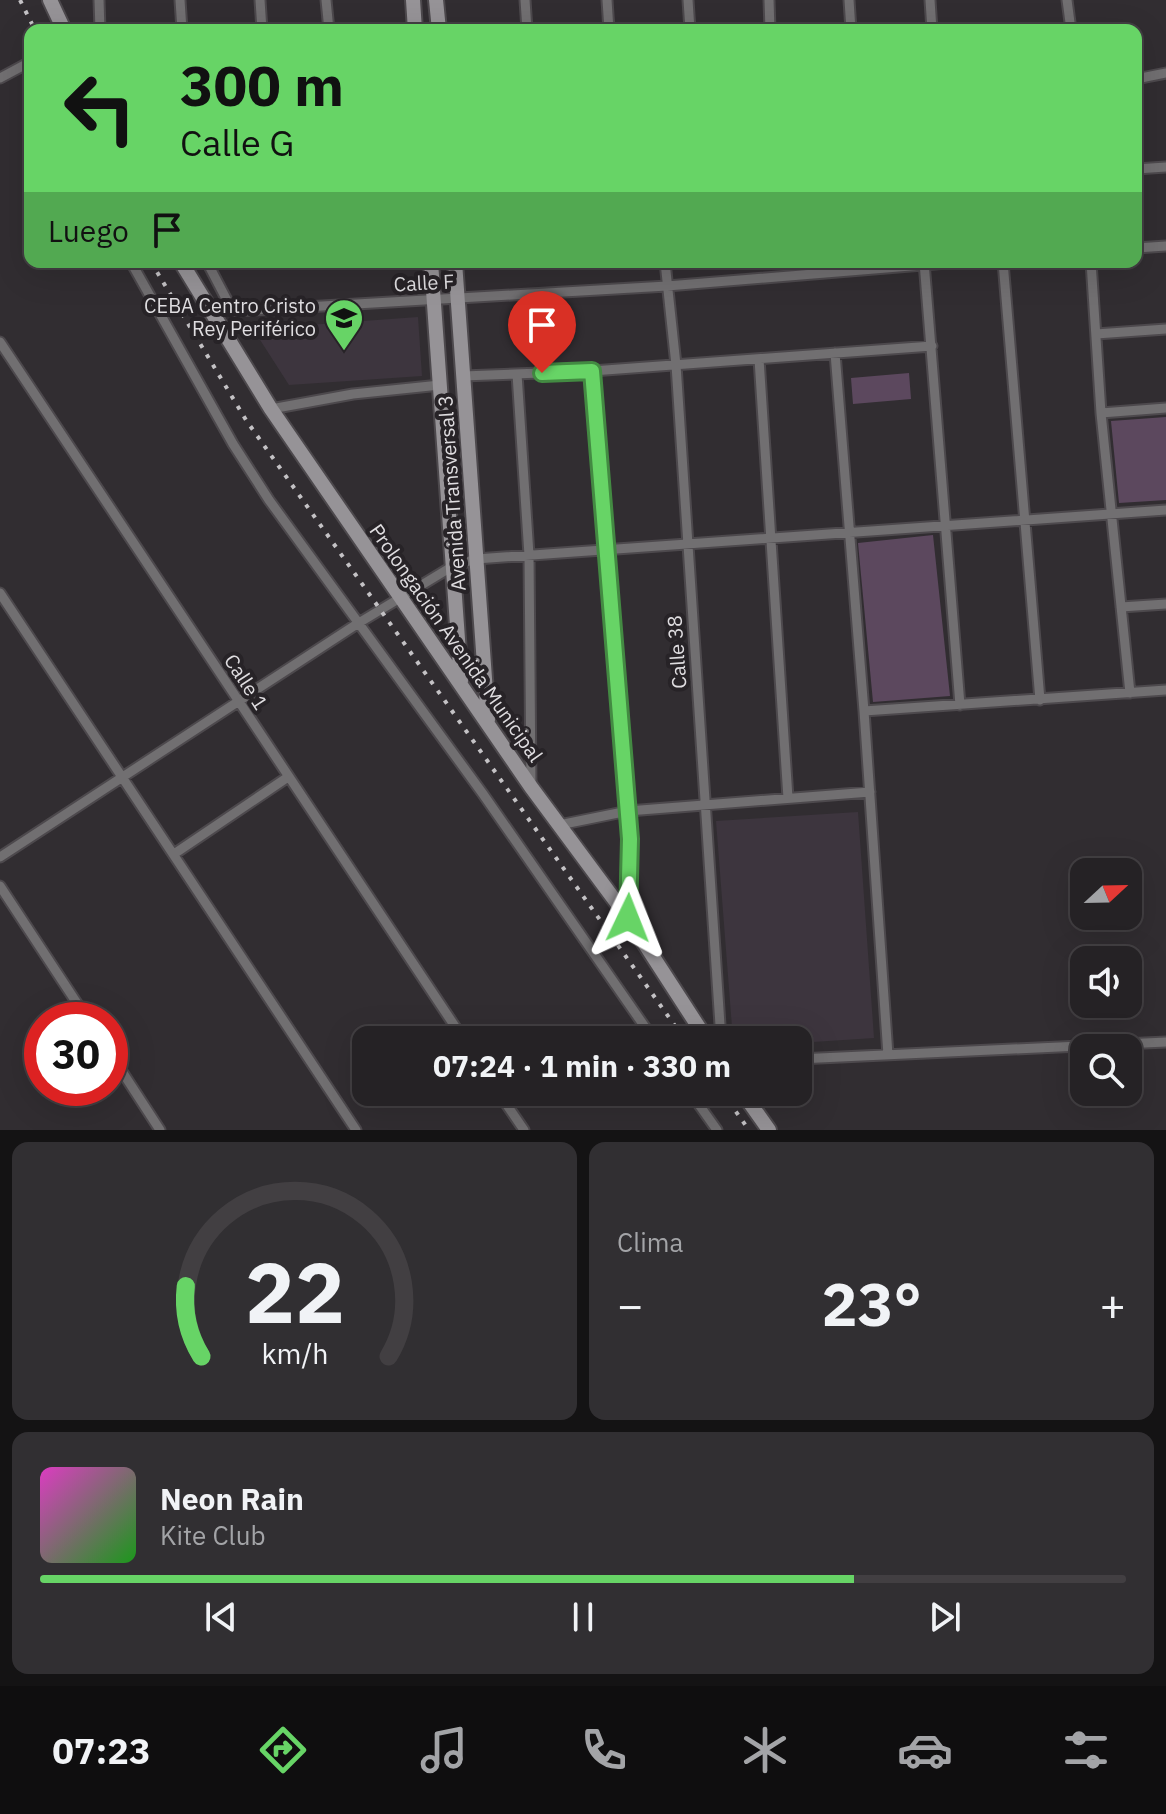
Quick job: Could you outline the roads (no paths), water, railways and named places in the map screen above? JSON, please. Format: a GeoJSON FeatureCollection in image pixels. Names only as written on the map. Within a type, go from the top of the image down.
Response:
{"type":"FeatureCollection","features":[{"type":"Feature","properties":{"kind":"main road"},"geometry":{"type":"LineString","coordinates":[[50,0],[61,24]]}},
{"type":"Feature","properties":{"kind":"main road"},"geometry":{"type":"LineString","coordinates":[[413,0],[415,24]]}},
{"type":"Feature","properties":{"kind":"main road"},"geometry":{"type":"LineString","coordinates":[[436,0],[438,24]]}},
{"type":"Feature","properties":{"kind":"main road","name":"Prolongación Avenida Municipal"},"geometry":{"type":"LineString","coordinates":[[184,268],[271,409],[531,787],[628,918],[698,1026]]}},
{"type":"Feature","properties":{"kind":"main road","name":"Avenida Transversal 3"},"geometry":{"type":"LineString","coordinates":[[431,268],[461,682]]}},
{"type":"Feature","properties":{"kind":"main road","name":"Avenida Transversal 3"},"geometry":{"type":"LineString","coordinates":[[455,268],[488,722]]}},
{"type":"Feature","properties":{"kind":"main road"},"geometry":{"type":"LineString","coordinates":[[752,1106],[769,1130]]}},
{"type":"Feature","properties":{"kind":"street"},"geometry":{"type":"LineString","coordinates":[[99,0],[100,24]]}},
{"type":"Feature","properties":{"kind":"street"},"geometry":{"type":"LineString","coordinates":[[180,0],[182,24]]}},
{"type":"Feature","properties":{"kind":"street"},"geometry":{"type":"LineString","coordinates":[[260,0],[262,24]]}},
{"type":"Feature","properties":{"kind":"street"},"geometry":{"type":"LineString","coordinates":[[326,0],[328,24]]}},
{"type":"Feature","properties":{"kind":"street"},"geometry":{"type":"LineString","coordinates":[[525,0],[527,24]]}},
{"type":"Feature","properties":{"kind":"street"},"geometry":{"type":"LineString","coordinates":[[607,0],[609,24]]}},
{"type":"Feature","properties":{"kind":"street"},"geometry":{"type":"LineString","coordinates":[[688,0],[690,24]]}},
{"type":"Feature","properties":{"kind":"street"},"geometry":{"type":"LineString","coordinates":[[769,0],[770,24]]}},
{"type":"Feature","properties":{"kind":"street"},"geometry":{"type":"LineString","coordinates":[[849,0],[851,24]]}},
{"type":"Feature","properties":{"kind":"street"},"geometry":{"type":"LineString","coordinates":[[930,0],[932,24]]}},
{"type":"Feature","properties":{"kind":"street"},"geometry":{"type":"LineString","coordinates":[[1067,0],[1070,24]]}},
{"type":"Feature","properties":{"kind":"street"},"geometry":{"type":"LineString","coordinates":[[0,78],[24,65]]}},
{"type":"Feature","properties":{"kind":"street"},"geometry":{"type":"LineString","coordinates":[[1142,78],[1166,73]]}},
{"type":"Feature","properties":{"kind":"street"},"geometry":{"type":"LineString","coordinates":[[1142,169],[1166,167]]}},
{"type":"Feature","properties":{"kind":"street"},"geometry":{"type":"LineString","coordinates":[[1142,248],[1166,246]]}},
{"type":"Feature","properties":{"kind":"street"},"geometry":{"type":"LineString","coordinates":[[134,268],[233,444],[269,500],[483,794],[644,1026]]}},
{"type":"Feature","properties":{"kind":"street","name":"Calle F"},"geometry":{"type":"LineString","coordinates":[[211,268],[227,303],[235,311],[458,300],[877,268]]}},
{"type":"Feature","properties":{"kind":"street","name":"Calle 38"},"geometry":{"type":"LineString","coordinates":[[666,268],[676,365],[720,1026]]}},
{"type":"Feature","properties":{"kind":"street"},"geometry":{"type":"LineString","coordinates":[[924,268],[960,705]]}},
{"type":"Feature","properties":{"kind":"street"},"geometry":{"type":"LineString","coordinates":[[1004,268],[1040,700]]}},
{"type":"Feature","properties":{"kind":"street"},"geometry":{"type":"LineString","coordinates":[[1091,268],[1101,413],[1130,693]]}},
{"type":"Feature","properties":{"kind":"street"},"geometry":{"type":"LineString","coordinates":[[1096,334],[1166,329]]}},
{"type":"Feature","properties":{"kind":"street","name":"Calle 1"},"geometry":{"type":"LineString","coordinates":[[0,342],[455,1026]]}},
{"type":"Feature","properties":{"kind":"street"},"geometry":{"type":"LineString","coordinates":[[463,376],[592,371],[932,346]]}},
{"type":"Feature","properties":{"kind":"street"},"geometry":{"type":"LineString","coordinates":[[835,353],[888,1055]]}},
{"type":"Feature","properties":{"kind":"street"},"geometry":{"type":"LineString","coordinates":[[759,359],[788,798]]}},
{"type":"Feature","properties":{"kind":"street"},"geometry":{"type":"LineString","coordinates":[[592,371],[630,839],[628,918]]}},
{"type":"Feature","properties":{"kind":"street"},"geometry":{"type":"LineString","coordinates":[[517,374],[529,555],[531,787]]}},
{"type":"Feature","properties":{"kind":"street"},"geometry":{"type":"LineString","coordinates":[[271,409],[353,394],[440,385]]}},
{"type":"Feature","properties":{"kind":"street"},"geometry":{"type":"LineString","coordinates":[[1101,413],[1166,408]]}},
{"type":"Feature","properties":{"kind":"street"},"geometry":{"type":"LineString","coordinates":[[0,857],[357,624],[453,566],[476,559],[1166,510]]}},
{"type":"Feature","properties":{"kind":"street"},"geometry":{"type":"LineString","coordinates":[[0,593],[356,1130]]}},
{"type":"Feature","properties":{"kind":"street"},"geometry":{"type":"LineString","coordinates":[[1121,607],[1166,604]]}},
{"type":"Feature","properties":{"kind":"street"},"geometry":{"type":"LineString","coordinates":[[864,711],[1166,690]]}},
{"type":"Feature","properties":{"kind":"street"},"geometry":{"type":"LineString","coordinates":[[174,854],[288,777]]}},
{"type":"Feature","properties":{"kind":"street"},"geometry":{"type":"LineString","coordinates":[[559,825],[628,811],[870,792]]}},
{"type":"Feature","properties":{"kind":"street"},"geometry":{"type":"LineString","coordinates":[[0,886],[76,1002]]}},
{"type":"Feature","properties":{"kind":"street"},"geometry":{"type":"LineString","coordinates":[[812,1058],[1166,1042]]}},
{"type":"Feature","properties":{"kind":"street"},"geometry":{"type":"LineString","coordinates":[[128,1081],[160,1130]]}},
{"type":"Feature","properties":{"kind":"street"},"geometry":{"type":"LineString","coordinates":[[508,1106],[524,1130]]}},
{"type":"Feature","properties":{"kind":"street"},"geometry":{"type":"LineString","coordinates":[[700,1106],[717,1130]]}},
{"type":"Feature","properties":{"kind":"railway"},"geometry":{"type":"LineString","coordinates":[[20,0],[32,24]]}},
{"type":"Feature","properties":{"kind":"railway"},"geometry":{"type":"LineString","coordinates":[[155,268],[246,420],[675,1026]]}},
{"type":"Feature","properties":{"kind":"railway"},"geometry":{"type":"LineString","coordinates":[[732,1106],[749,1130]]}},
{"type":"Feature","properties":{"kind":"place","name":"CEBA Centro Cristo Rey Periférico"},"geometry":{"type":"Point","coordinates":[344,352]}}]}
